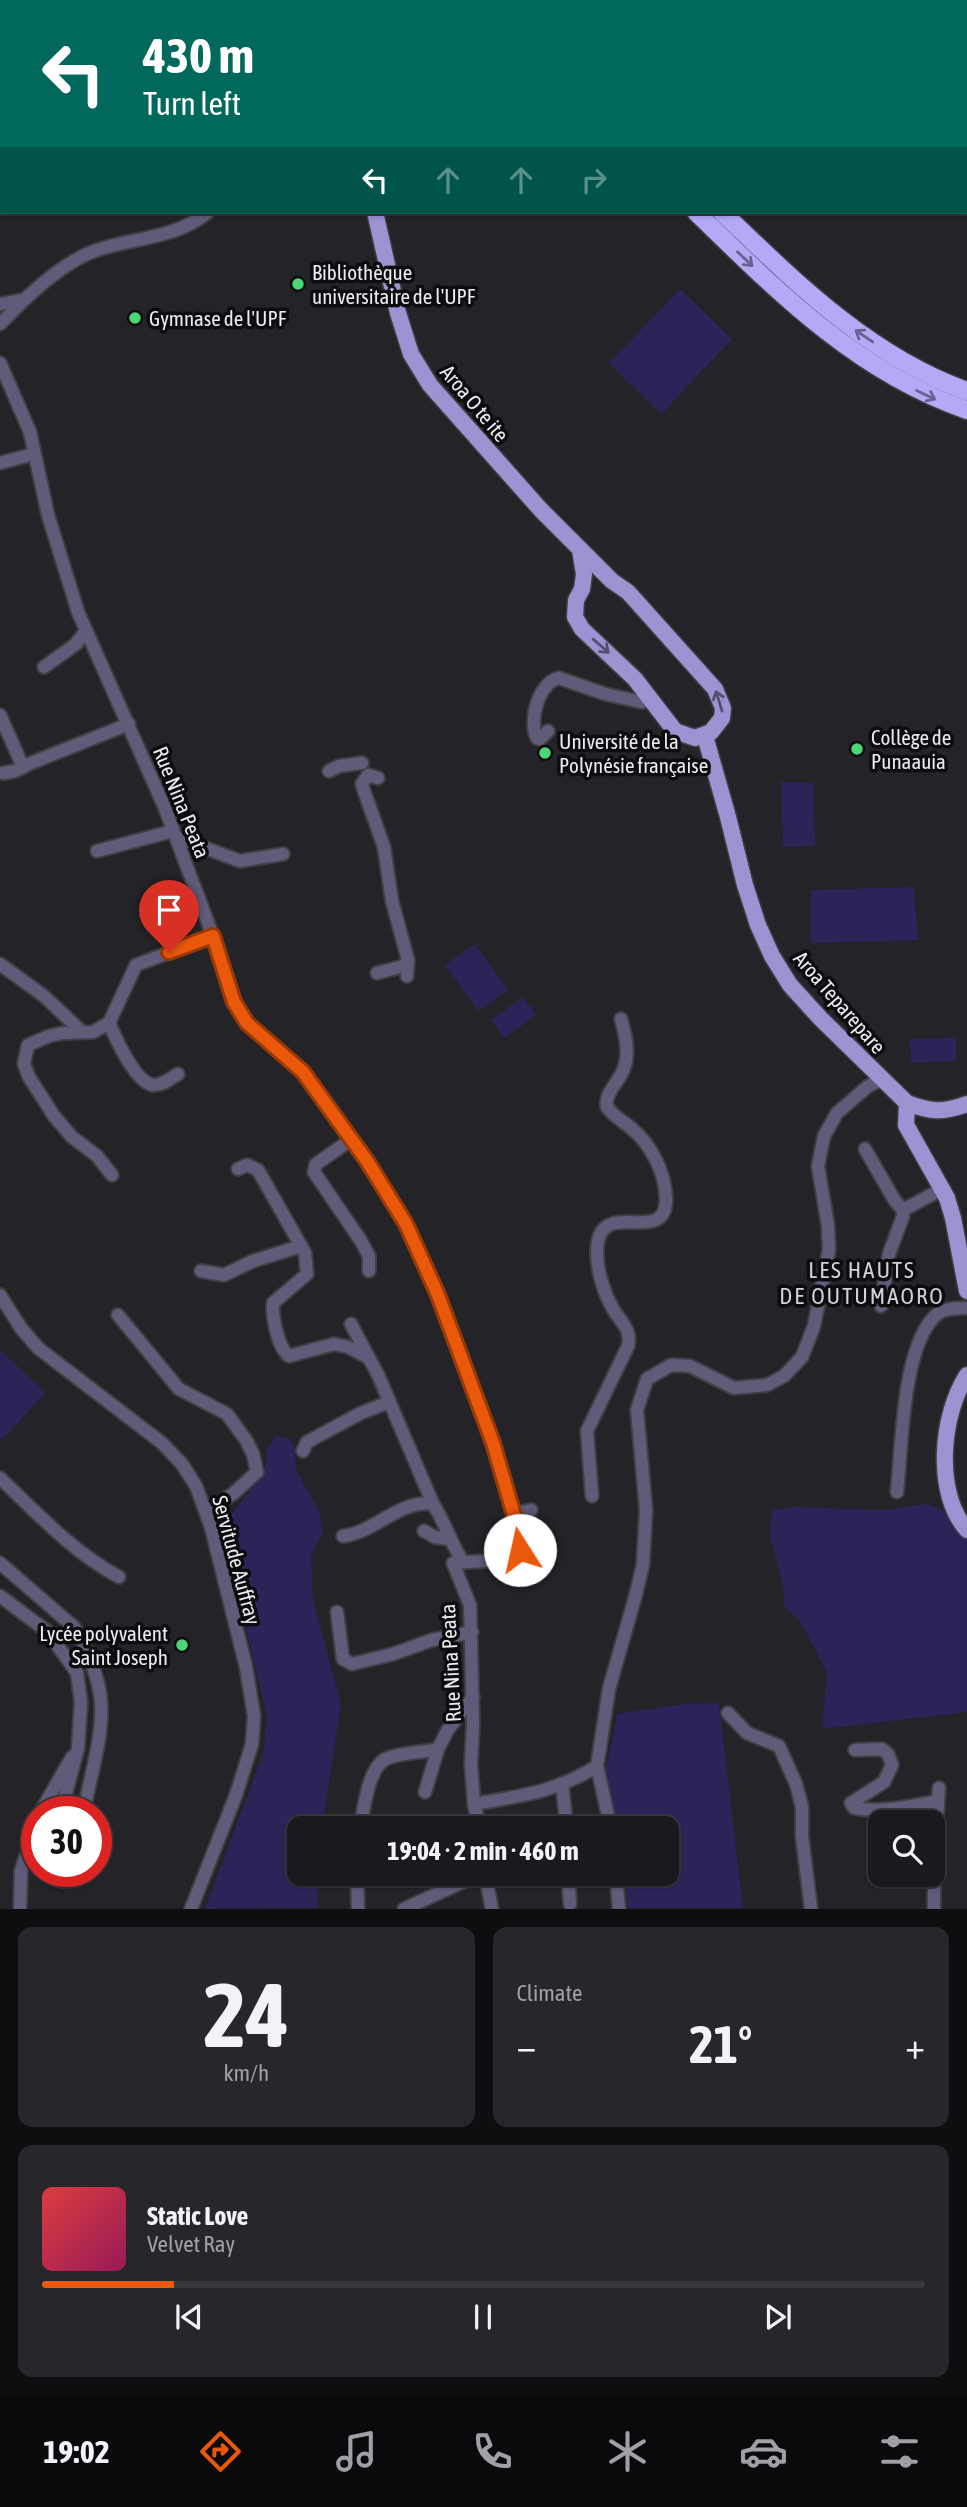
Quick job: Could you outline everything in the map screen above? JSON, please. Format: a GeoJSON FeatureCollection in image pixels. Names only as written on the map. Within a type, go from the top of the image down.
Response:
{"type":"FeatureCollection","features":[{"type":"Feature","properties":{"kind":"highway"},"geometry":{"type":"LineString","coordinates":[[698,214],[785,298],[835,339],[886,373],[933,398],[967,411]]}},
{"type":"Feature","properties":{"kind":"highway"},"geometry":{"type":"LineString","coordinates":[[724,214],[832,314],[881,347],[940,381],[967,391]]}},
{"type":"Feature","properties":{"kind":"main road","name":"Aroa O te ite"},"geometry":{"type":"LineString","coordinates":[[375,214],[398,313],[411,354],[424,375],[473,435],[580,550],[612,582],[628,592],[715,690],[723,708],[722,718],[705,736]]}},
{"type":"Feature","properties":{"kind":"main road"},"geometry":{"type":"LineString","coordinates":[[580,550],[584,574],[582,589],[576,600],[575,617],[582,629],[618,661],[649,695],[675,732],[695,738],[705,736]]}},
{"type":"Feature","properties":{"kind":"main road"},"geometry":{"type":"LineString","coordinates":[[582,589],[593,582],[612,582]]}},
{"type":"Feature","properties":{"kind":"main road","name":"Aroa Teparepare"},"geometry":{"type":"LineString","coordinates":[[705,736],[729,817],[745,885],[772,956],[790,985],[907,1103]]}},
{"type":"Feature","properties":{"kind":"main road"},"geometry":{"type":"LineString","coordinates":[[967,1104],[949,1110],[924,1110],[907,1103],[906,1125],[942,1189],[953,1218],[967,1291]]}},
{"type":"Feature","properties":{"kind":"main road"},"geometry":{"type":"LineString","coordinates":[[967,1375],[953,1400],[947,1421],[946,1459],[948,1490],[954,1510],[967,1530]]}},
{"type":"Feature","properties":{"kind":"street"},"geometry":{"type":"LineString","coordinates":[[0,324],[23,300],[75,259],[99,249],[180,230],[205,214]]}},
{"type":"Feature","properties":{"kind":"street"},"geometry":{"type":"LineString","coordinates":[[0,304],[23,300]]}},
{"type":"Feature","properties":{"kind":"street","name":"Rue Nina Peata"},"geometry":{"type":"LineString","coordinates":[[0,363],[30,432],[48,515],[78,612],[175,834],[234,1002],[247,1023],[303,1072],[352,1139],[406,1224],[438,1295],[493,1443],[520,1550],[518,1556],[513,1559],[453,1563],[470,1605],[473,1697],[471,1764],[477,1816]]}},
{"type":"Feature","properties":{"kind":"street"},"geometry":{"type":"LineString","coordinates":[[0,463],[34,454]]}},
{"type":"Feature","properties":{"kind":"street"},"geometry":{"type":"LineString","coordinates":[[44,667],[76,643],[86,631]]}},
{"type":"Feature","properties":{"kind":"street"},"geometry":{"type":"LineString","coordinates":[[548,731],[540,739],[534,726],[537,706],[551,679],[559,678],[625,700],[642,702],[649,695]]}},
{"type":"Feature","properties":{"kind":"street"},"geometry":{"type":"LineString","coordinates":[[0,715],[23,767]]}},
{"type":"Feature","properties":{"kind":"street"},"geometry":{"type":"LineString","coordinates":[[3,773],[15,771],[129,724]]}},
{"type":"Feature","properties":{"kind":"street"},"geometry":{"type":"LineString","coordinates":[[0,741],[15,751]]}},
{"type":"Feature","properties":{"kind":"street"},"geometry":{"type":"LineString","coordinates":[[329,771],[339,766],[362,763]]}},
{"type":"Feature","properties":{"kind":"street"},"geometry":{"type":"LineString","coordinates":[[378,778],[368,775],[362,783],[384,847],[391,901],[408,960],[407,976]]}},
{"type":"Feature","properties":{"kind":"street"},"geometry":{"type":"LineString","coordinates":[[97,851],[175,834],[240,861],[284,854]]}},
{"type":"Feature","properties":{"kind":"street"},"geometry":{"type":"LineString","coordinates":[[112,1175],[97,1156],[72,1137],[54,1116],[29,1077],[24,1064],[28,1045],[49,1036],[93,1032],[109,1023],[136,965],[213,936]]}},
{"type":"Feature","properties":{"kind":"street"},"geometry":{"type":"LineString","coordinates":[[377,973],[404,966],[408,960]]}},
{"type":"Feature","properties":{"kind":"street"},"geometry":{"type":"LineString","coordinates":[[0,964],[44,996],[81,1031]]}},
{"type":"Feature","properties":{"kind":"street"},"geometry":{"type":"LineString","coordinates":[[592,1496],[587,1431],[606,1395],[630,1338],[601,1282],[597,1254],[598,1236],[606,1225],[614,1223],[651,1223],[662,1213],[666,1198],[652,1152],[639,1135],[607,1107],[607,1097],[624,1070],[626,1061],[627,1051],[621,1019]]}},
{"type":"Feature","properties":{"kind":"street"},"geometry":{"type":"LineString","coordinates":[[109,1023],[130,1063],[145,1081],[152,1085],[161,1084],[178,1074]]}},
{"type":"Feature","properties":{"kind":"street"},"geometry":{"type":"LineString","coordinates":[[608,1816],[597,1766],[609,1689],[643,1564],[646,1510],[637,1410],[647,1379],[671,1365],[690,1366],[734,1388],[767,1385],[784,1376],[802,1357],[814,1326],[829,1250],[828,1226],[818,1166],[824,1136],[837,1113],[867,1087],[881,1079]]}},
{"type":"Feature","properties":{"kind":"street"},"geometry":{"type":"LineString","coordinates":[[352,1139],[316,1164],[314,1172],[361,1241],[369,1256],[369,1271]]}},
{"type":"Feature","properties":{"kind":"street"},"geometry":{"type":"LineString","coordinates":[[865,1149],[895,1202],[903,1210],[889,1254],[881,1306]]}},
{"type":"Feature","properties":{"kind":"street"},"geometry":{"type":"LineString","coordinates":[[238,1169],[247,1165],[258,1170],[305,1253],[307,1273],[273,1303],[272,1311],[283,1351],[289,1356],[334,1344],[348,1347],[369,1358]]}},
{"type":"Feature","properties":{"kind":"street"},"geometry":{"type":"LineString","coordinates":[[903,1210],[942,1189]]}},
{"type":"Feature","properties":{"kind":"street"},"geometry":{"type":"LineString","coordinates":[[201,1271],[224,1275],[253,1261],[301,1246]]}},
{"type":"Feature","properties":{"kind":"street","name":"Servitude Auffray"},"geometry":{"type":"LineString","coordinates":[[0,1295],[20,1328],[38,1349],[162,1443],[196,1486],[206,1512],[246,1667],[254,1716],[252,1744],[236,1795],[191,1909]]}},
{"type":"Feature","properties":{"kind":"street"},"geometry":{"type":"LineString","coordinates":[[897,1492],[907,1393],[914,1357],[922,1336],[937,1314],[953,1308],[967,1308]]}},
{"type":"Feature","properties":{"kind":"street"},"geometry":{"type":"LineString","coordinates":[[118,1315],[179,1389],[227,1414],[253,1454],[257,1472],[234,1493],[206,1512]]}},
{"type":"Feature","properties":{"kind":"street"},"geometry":{"type":"LineString","coordinates":[[351,1324],[379,1377],[449,1539],[463,1562]]}},
{"type":"Feature","properties":{"kind":"street"},"geometry":{"type":"LineString","coordinates":[[303,1451],[307,1442],[388,1402]]}},
{"type":"Feature","properties":{"kind":"street"},"geometry":{"type":"LineString","coordinates":[[0,1478],[93,1563],[118,1577]]}},
{"type":"Feature","properties":{"kind":"street"},"geometry":{"type":"LineString","coordinates":[[343,1536],[365,1529],[416,1505],[433,1504]]}},
{"type":"Feature","properties":{"kind":"street"},"geometry":{"type":"LineString","coordinates":[[513,1514],[531,1510]]}},
{"type":"Feature","properties":{"kind":"street"},"geometry":{"type":"LineString","coordinates":[[424,1531],[435,1537],[449,1539]]}},
{"type":"Feature","properties":{"kind":"street"},"geometry":{"type":"LineString","coordinates":[[0,1563],[74,1627],[82,1639],[101,1702],[100,1728],[87,1796]]}},
{"type":"Feature","properties":{"kind":"street"},"geometry":{"type":"LineString","coordinates":[[0,1596],[48,1632],[77,1674],[81,1702],[78,1748],[65,1796]]}},
{"type":"Feature","properties":{"kind":"street"},"geometry":{"type":"LineString","coordinates":[[337,1612],[344,1660],[352,1664],[393,1654],[432,1640],[472,1632]]}},
{"type":"Feature","properties":{"kind":"street"},"geometry":{"type":"LineString","coordinates":[[425,1792],[438,1749],[447,1731],[473,1697]]}},
{"type":"Feature","properties":{"kind":"street"},"geometry":{"type":"LineString","coordinates":[[727,1713],[747,1733],[779,1746],[796,1784],[803,1812],[802,1836],[811,1909]]}},
{"type":"Feature","properties":{"kind":"street"},"geometry":{"type":"LineString","coordinates":[[50,1796],[78,1748]]}},
{"type":"Feature","properties":{"kind":"street"},"geometry":{"type":"LineString","coordinates":[[363,1816],[372,1773],[378,1764],[387,1758],[438,1749]]}},
{"type":"Feature","properties":{"kind":"street"},"geometry":{"type":"LineString","coordinates":[[855,1750],[882,1749],[890,1757],[892,1765],[884,1782],[851,1803],[854,1808],[866,1810],[918,1805],[938,1794],[934,1909]]}},
{"type":"Feature","properties":{"kind":"street"},"geometry":{"type":"LineString","coordinates":[[474,1804],[544,1792],[597,1766]]}},
{"type":"Feature","properties":{"kind":"street"},"geometry":{"type":"LineString","coordinates":[[562,1784],[566,1816]]}},
{"type":"Feature","properties":{"kind":"street"},"geometry":{"type":"LineString","coordinates":[[20,1909],[21,1871]]}},
{"type":"Feature","properties":{"kind":"street"},"geometry":{"type":"LineString","coordinates":[[357,1886],[358,1908]]}},
{"type":"Feature","properties":{"kind":"street"},"geometry":{"type":"LineString","coordinates":[[404,1909],[456,1886]]}},
{"type":"Feature","properties":{"kind":"street"},"geometry":{"type":"LineString","coordinates":[[486,1886],[492,1909]]}},
{"type":"Feature","properties":{"kind":"street"},"geometry":{"type":"LineString","coordinates":[[569,1886],[570,1904]]}},
{"type":"Feature","properties":{"kind":"street"},"geometry":{"type":"LineString","coordinates":[[617,1886],[619,1909]]}},
{"type":"Feature","properties":{"kind":"shaded area"},"geometry":{"type":"Polygon","coordinates":[[[680,289],[732,339],[661,414],[609,363],[680,289]]]}},
{"type":"Feature","properties":{"kind":"shaded area"},"geometry":{"type":"Polygon","coordinates":[[[781,782],[813,783],[815,846],[783,847],[781,782]]]}},
{"type":"Feature","properties":{"kind":"shaded area"},"geometry":{"type":"Polygon","coordinates":[[[914,887],[918,940],[811,943],[811,890],[914,887]]]}},
{"type":"Feature","properties":{"kind":"shaded area"},"geometry":{"type":"Polygon","coordinates":[[[475,944],[508,990],[479,1011],[445,965],[475,944]]]}},
{"type":"Feature","properties":{"kind":"shaded area"},"geometry":{"type":"Polygon","coordinates":[[[523,997],[536,1015],[504,1038],[491,1020],[523,997]]]}},
{"type":"Feature","properties":{"kind":"shaded area"},"geometry":{"type":"Polygon","coordinates":[[[956,1038],[956,1061],[911,1063],[910,1039],[956,1038]]]}},
{"type":"Feature","properties":{"kind":"shaded area"},"geometry":{"type":"Polygon","coordinates":[[[0,1350],[45,1393],[2,1440],[0,1438],[0,1350]]]}},
{"type":"Feature","properties":{"kind":"shaded area"},"geometry":{"type":"Polygon","coordinates":[[[276,1436],[290,1439],[295,1449],[296,1470],[320,1513],[323,1533],[311,1555],[313,1600],[341,1704],[324,1816],[287,1816],[287,1886],[318,1886],[317,1908],[205,1909],[263,1754],[267,1717],[222,1527],[261,1477],[266,1464],[267,1449],[276,1436]]]}},
{"type":"Feature","properties":{"kind":"shaded area"},"geometry":{"type":"Polygon","coordinates":[[[927,1504],[947,1512],[967,1534],[967,1712],[822,1729],[827,1673],[801,1622],[784,1607],[783,1584],[770,1537],[772,1510],[796,1507],[882,1510],[927,1504]]]}},
{"type":"Feature","properties":{"kind":"shaded area"},"geometry":{"type":"Polygon","coordinates":[[[719,1703],[743,1908],[628,1908],[625,1886],[679,1886],[679,1816],[615,1816],[606,1770],[617,1714],[682,1704],[719,1703]]]}},
{"type":"Feature","properties":{"kind":"place","name":"Bibliothèque universitaire de l'UPF"},"geometry":{"type":"Point","coordinates":[298,284]}},
{"type":"Feature","properties":{"kind":"place","name":"Gymnase de l'UPF"},"geometry":{"type":"Point","coordinates":[135,318]}},
{"type":"Feature","properties":{"kind":"place","name":"Collège de Punaauia"},"geometry":{"type":"Point","coordinates":[857,749]}},
{"type":"Feature","properties":{"kind":"place","name":"Université de la Polynésie française"},"geometry":{"type":"Point","coordinates":[545,753]}},
{"type":"Feature","properties":{"kind":"place","name":"Lycée polyvalent Saint Joseph"},"geometry":{"type":"Point","coordinates":[182,1645]}},
{"type":"Feature","properties":{"kind":"district","name":"LES HAUTS DE OUTUMAORO"},"geometry":{"type":"Point","coordinates":[862,1283]}},
{"type":"Feature","properties":{"kind":"route"},"geometry":{"type":"LineString","coordinates":[[169,952],[200,943],[213,936],[234,1002],[247,1023],[303,1072],[389,1194],[406,1224],[438,1295],[493,1443],[516,1522],[520,1550]]}}]}
